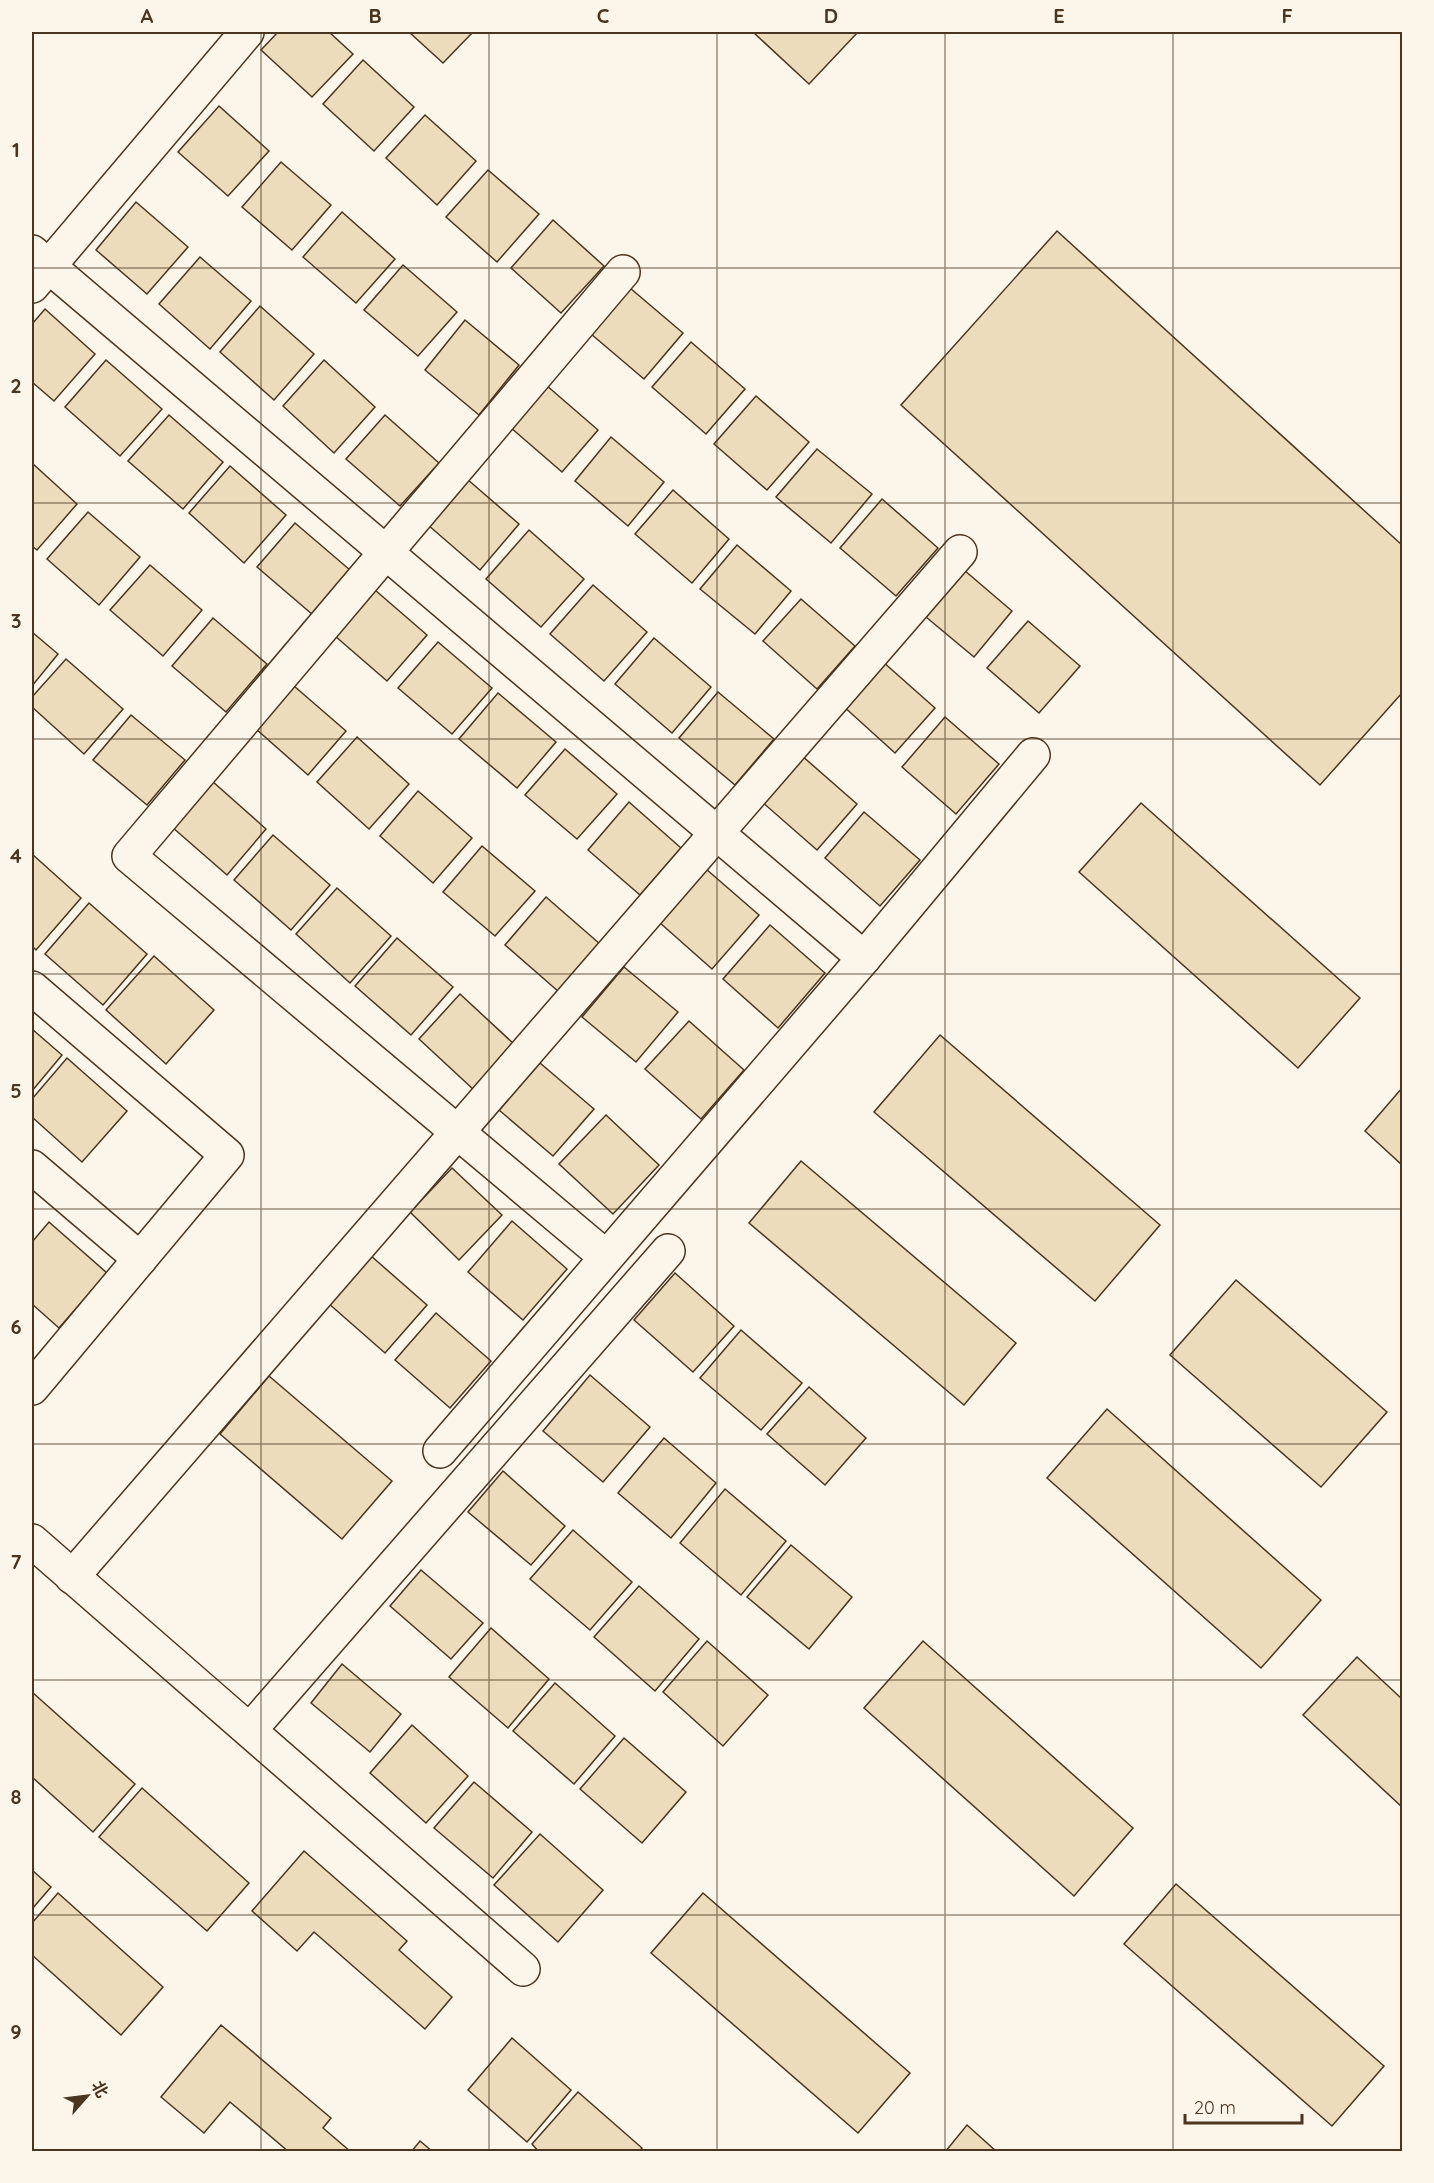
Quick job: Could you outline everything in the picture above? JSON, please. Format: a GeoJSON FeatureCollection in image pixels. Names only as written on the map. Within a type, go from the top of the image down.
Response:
{"type":"FeatureCollection","features":[{"type":"Feature","properties":{"kind":"street"},"geometry":{"type":"LineString","coordinates":[[247,32],[37,268],[386,552],[864,958]]}},
{"type":"Feature","properties":{"kind":"street"},"geometry":{"type":"LineString","coordinates":[[606,1257],[129,856],[623,272]]}},
{"type":"Feature","properties":{"kind":"street"},"geometry":{"type":"LineString","coordinates":[[72,1577],[960,552]]}},
{"type":"Feature","properties":{"kind":"street"},"geometry":{"type":"LineString","coordinates":[[440,1451],[864,958],[1033,755]]}},
{"type":"Feature","properties":{"kind":"street"},"geometry":{"type":"LineString","coordinates":[[32,988],[227,1155],[140,1259],[42,1354],[32,1388]]}},
{"type":"Feature","properties":{"kind":"street"},"geometry":{"type":"LineString","coordinates":[[32,1167],[140,1259]]}},
{"type":"Feature","properties":{"kind":"street"},"geometry":{"type":"LineString","coordinates":[[250,1730],[668,1251]]}},
{"type":"Feature","properties":{"kind":"street"},"geometry":{"type":"LineString","coordinates":[[32,1541],[523,1969]]}},
{"type":"Feature","properties":{"kind":"building"},"geometry":{"type":"Polygon","coordinates":[[[278,32],[329,32],[353,54],[312,97],[261,50],[278,32]]]}},
{"type":"Feature","properties":{"kind":"building"},"geometry":{"type":"Polygon","coordinates":[[[409,32],[473,32],[443,63],[409,32]]]}},
{"type":"Feature","properties":{"kind":"building"},"geometry":{"type":"Polygon","coordinates":[[[753,32],[858,32],[809,84],[753,32]]]}},
{"type":"Feature","properties":{"kind":"building"},"geometry":{"type":"Polygon","coordinates":[[[363,60],[414,107],[374,151],[323,104],[363,60]]]}},
{"type":"Feature","properties":{"kind":"building"},"geometry":{"type":"Polygon","coordinates":[[[219,106],[269,151],[228,196],[178,152],[219,106]]]}},
{"type":"Feature","properties":{"kind":"building"},"geometry":{"type":"Polygon","coordinates":[[[425,115],[476,161],[437,205],[386,158],[425,115]]]}},
{"type":"Feature","properties":{"kind":"building"},"geometry":{"type":"Polygon","coordinates":[[[281,162],[331,205],[292,250],[242,207],[281,162]]]}},
{"type":"Feature","properties":{"kind":"building"},"geometry":{"type":"Polygon","coordinates":[[[488,170],[539,214],[497,262],[446,217],[488,170]]]}},
{"type":"Feature","properties":{"kind":"building"},"geometry":{"type":"Polygon","coordinates":[[[136,202],[188,247],[147,294],[96,250],[136,202]]]}},
{"type":"Feature","properties":{"kind":"building"},"geometry":{"type":"Polygon","coordinates":[[[342,212],[395,259],[356,303],[303,257],[342,212]]]}},
{"type":"Feature","properties":{"kind":"building"},"geometry":{"type":"Polygon","coordinates":[[[553,220],[604,266],[561,313],[511,268],[553,220]]]}},
{"type":"Feature","properties":{"kind":"building"},"geometry":{"type":"Polygon","coordinates":[[[1057,231],[1402,545],[1402,693],[1320,785],[901,405],[1057,231]]]}},
{"type":"Feature","properties":{"kind":"building"},"geometry":{"type":"Polygon","coordinates":[[[200,257],[251,301],[210,349],[159,304],[200,257]]]}},
{"type":"Feature","properties":{"kind":"building"},"geometry":{"type":"Polygon","coordinates":[[[403,265],[457,312],[418,356],[364,310],[403,265]]]}},
{"type":"Feature","properties":{"kind":"building"},"geometry":{"type":"Polygon","coordinates":[[[630,288],[683,333],[644,379],[591,334],[630,288]]]}},
{"type":"Feature","properties":{"kind":"building"},"geometry":{"type":"Polygon","coordinates":[[[260,306],[314,354],[274,400],[220,352],[260,306]]]}},
{"type":"Feature","properties":{"kind":"building"},"geometry":{"type":"Polygon","coordinates":[[[45,309],[95,354],[54,401],[32,382],[32,324],[45,309]]]}},
{"type":"Feature","properties":{"kind":"building"},"geometry":{"type":"Polygon","coordinates":[[[465,320],[519,365],[479,415],[425,370],[465,320]]]}},
{"type":"Feature","properties":{"kind":"building"},"geometry":{"type":"Polygon","coordinates":[[[691,342],[745,389],[706,434],[652,387],[691,342]]]}},
{"type":"Feature","properties":{"kind":"building"},"geometry":{"type":"Polygon","coordinates":[[[106,360],[162,409],[120,456],[65,407],[106,360]]]}},
{"type":"Feature","properties":{"kind":"building"},"geometry":{"type":"Polygon","coordinates":[[[324,360],[375,407],[334,453],[283,406],[324,360]]]}},
{"type":"Feature","properties":{"kind":"building"},"geometry":{"type":"Polygon","coordinates":[[[546,385],[598,430],[562,472],[510,427],[546,385]]]}},
{"type":"Feature","properties":{"kind":"building"},"geometry":{"type":"Polygon","coordinates":[[[756,396],[809,442],[767,490],[714,444],[756,396]]]}},
{"type":"Feature","properties":{"kind":"building"},"geometry":{"type":"Polygon","coordinates":[[[169,415],[223,462],[183,509],[128,461],[169,415]]]}},
{"type":"Feature","properties":{"kind":"building"},"geometry":{"type":"Polygon","coordinates":[[[385,415],[439,463],[400,506],[346,459],[385,415]]]}},
{"type":"Feature","properties":{"kind":"building"},"geometry":{"type":"Polygon","coordinates":[[[611,437],[664,482],[628,526],[575,481],[611,437]]]}},
{"type":"Feature","properties":{"kind":"building"},"geometry":{"type":"Polygon","coordinates":[[[817,449],[872,494],[831,543],[776,497],[817,449]]]}},
{"type":"Feature","properties":{"kind":"building"},"geometry":{"type":"Polygon","coordinates":[[[32,463],[77,504],[37,550],[32,546],[32,463]]]}},
{"type":"Feature","properties":{"kind":"building"},"geometry":{"type":"Polygon","coordinates":[[[230,466],[286,515],[244,563],[189,513],[230,466]]]}},
{"type":"Feature","properties":{"kind":"building"},"geometry":{"type":"Polygon","coordinates":[[[467,479],[519,524],[480,570],[428,525],[467,479]]]}},
{"type":"Feature","properties":{"kind":"building"},"geometry":{"type":"Polygon","coordinates":[[[673,490],[729,539],[692,583],[635,534],[673,490]]]}},
{"type":"Feature","properties":{"kind":"building"},"geometry":{"type":"Polygon","coordinates":[[[882,499],[938,548],[896,596],[840,548],[882,499]]]}},
{"type":"Feature","properties":{"kind":"building"},"geometry":{"type":"Polygon","coordinates":[[[88,512],[140,557],[99,605],[47,559],[88,512]]]}},
{"type":"Feature","properties":{"kind":"building"},"geometry":{"type":"Polygon","coordinates":[[[295,523],[350,570],[313,615],[257,567],[295,523]]]}},
{"type":"Feature","properties":{"kind":"building"},"geometry":{"type":"Polygon","coordinates":[[[529,530],[584,579],[541,627],[486,579],[529,530]]]}},
{"type":"Feature","properties":{"kind":"building"},"geometry":{"type":"Polygon","coordinates":[[[737,545],[791,591],[755,634],[700,589],[737,545]]]}},
{"type":"Feature","properties":{"kind":"building"},"geometry":{"type":"Polygon","coordinates":[[[150,565],[202,610],[163,656],[110,610],[150,565]]]}},
{"type":"Feature","properties":{"kind":"building"},"geometry":{"type":"Polygon","coordinates":[[[964,570],[1012,611],[974,657],[926,617],[964,570]]]}},
{"type":"Feature","properties":{"kind":"building"},"geometry":{"type":"Polygon","coordinates":[[[593,585],[647,632],[604,681],[550,634],[593,585]]]}},
{"type":"Feature","properties":{"kind":"building"},"geometry":{"type":"Polygon","coordinates":[[[375,590],[427,635],[387,681],[335,636],[375,590]]]}},
{"type":"Feature","properties":{"kind":"building"},"geometry":{"type":"Polygon","coordinates":[[[801,599],[855,646],[817,689],[763,641],[801,599]]]}},
{"type":"Feature","properties":{"kind":"building"},"geometry":{"type":"Polygon","coordinates":[[[213,618],[267,664],[226,712],[172,666],[213,618]]]}},
{"type":"Feature","properties":{"kind":"building"},"geometry":{"type":"Polygon","coordinates":[[[1028,621],[1080,666],[1039,713],[987,668],[1028,621]]]}},
{"type":"Feature","properties":{"kind":"building"},"geometry":{"type":"Polygon","coordinates":[[[32,632],[58,654],[32,686],[32,632]]]}},
{"type":"Feature","properties":{"kind":"building"},"geometry":{"type":"Polygon","coordinates":[[[654,638],[711,687],[672,733],[615,684],[654,638]]]}},
{"type":"Feature","properties":{"kind":"building"},"geometry":{"type":"Polygon","coordinates":[[[438,642],[492,688],[452,734],[398,688],[438,642]]]}},
{"type":"Feature","properties":{"kind":"building"},"geometry":{"type":"Polygon","coordinates":[[[66,659],[123,709],[84,754],[32,707],[32,697],[66,659]]]}},
{"type":"Feature","properties":{"kind":"building"},"geometry":{"type":"Polygon","coordinates":[[[882,661],[935,708],[895,753],[842,705],[882,661]]]}},
{"type":"Feature","properties":{"kind":"building"},"geometry":{"type":"Polygon","coordinates":[[[294,686],[346,731],[308,775],[256,729],[294,686]]]}},
{"type":"Feature","properties":{"kind":"building"},"geometry":{"type":"Polygon","coordinates":[[[718,692],[774,739],[735,785],[679,738],[718,692]]]}},
{"type":"Feature","properties":{"kind":"building"},"geometry":{"type":"Polygon","coordinates":[[[498,693],[556,742],[517,788],[459,739],[498,693]]]}},
{"type":"Feature","properties":{"kind":"building"},"geometry":{"type":"Polygon","coordinates":[[[131,715],[185,760],[147,805],[93,760],[131,715]]]}},
{"type":"Feature","properties":{"kind":"building"},"geometry":{"type":"Polygon","coordinates":[[[945,717],[999,764],[956,814],[902,767],[945,717]]]}},
{"type":"Feature","properties":{"kind":"building"},"geometry":{"type":"Polygon","coordinates":[[[357,737],[409,784],[369,829],[317,782],[357,737]]]}},
{"type":"Feature","properties":{"kind":"building"},"geometry":{"type":"Polygon","coordinates":[[[565,749],[617,794],[577,839],[525,795],[565,749]]]}},
{"type":"Feature","properties":{"kind":"building"},"geometry":{"type":"Polygon","coordinates":[[[801,755],[857,804],[817,850],[761,801],[801,755]]]}},
{"type":"Feature","properties":{"kind":"building"},"geometry":{"type":"Polygon","coordinates":[[[212,781],[266,829],[227,875],[172,827],[212,781]]]}},
{"type":"Feature","properties":{"kind":"building"},"geometry":{"type":"Polygon","coordinates":[[[418,791],[472,838],[433,883],[380,836],[418,791]]]}},
{"type":"Feature","properties":{"kind":"building"},"geometry":{"type":"Polygon","coordinates":[[[629,802],[681,848],[640,895],[588,850],[629,802]]]}},
{"type":"Feature","properties":{"kind":"building"},"geometry":{"type":"Polygon","coordinates":[[[1141,803],[1360,998],[1298,1068],[1079,872],[1141,803]]]}},
{"type":"Feature","properties":{"kind":"building"},"geometry":{"type":"Polygon","coordinates":[[[864,812],[920,860],[880,906],[825,858],[864,812]]]}},
{"type":"Feature","properties":{"kind":"building"},"geometry":{"type":"Polygon","coordinates":[[[273,835],[330,885],[291,930],[234,880],[273,835]]]}},
{"type":"Feature","properties":{"kind":"building"},"geometry":{"type":"Polygon","coordinates":[[[482,846],[535,891],[495,936],[443,892],[482,846]]]}},
{"type":"Feature","properties":{"kind":"building"},"geometry":{"type":"Polygon","coordinates":[[[32,854],[81,898],[36,950],[32,946],[32,854]]]}},
{"type":"Feature","properties":{"kind":"building"},"geometry":{"type":"Polygon","coordinates":[[[706,869],[759,915],[712,969],[659,922],[706,869]]]}},
{"type":"Feature","properties":{"kind":"building"},"geometry":{"type":"Polygon","coordinates":[[[337,888],[391,936],[350,983],[296,934],[337,888]]]}},
{"type":"Feature","properties":{"kind":"building"},"geometry":{"type":"Polygon","coordinates":[[[546,897],[600,944],[559,992],[505,945],[546,897]]]}},
{"type":"Feature","properties":{"kind":"building"},"geometry":{"type":"Polygon","coordinates":[[[89,903],[147,954],[103,1005],[45,954],[89,903]]]}},
{"type":"Feature","properties":{"kind":"building"},"geometry":{"type":"Polygon","coordinates":[[[770,925],[825,973],[778,1028],[723,979],[770,925]]]}},
{"type":"Feature","properties":{"kind":"building"},"geometry":{"type":"Polygon","coordinates":[[[397,938],[453,987],[411,1035],[355,986],[397,938]]]}},
{"type":"Feature","properties":{"kind":"building"},"geometry":{"type":"Polygon","coordinates":[[[154,956],[214,1010],[166,1064],[106,1010],[154,956]]]}},
{"type":"Feature","properties":{"kind":"building"},"geometry":{"type":"Polygon","coordinates":[[[624,967],[678,1012],[636,1062],[582,1017],[624,967]]]}},
{"type":"Feature","properties":{"kind":"building"},"geometry":{"type":"Polygon","coordinates":[[[460,994],[515,1045],[474,1090],[419,1039],[460,994]]]}},
{"type":"Feature","properties":{"kind":"building"},"geometry":{"type":"Polygon","coordinates":[[[689,1021],[744,1070],[701,1119],[645,1069],[689,1021]]]}},
{"type":"Feature","properties":{"kind":"building"},"geometry":{"type":"Polygon","coordinates":[[[32,1029],[62,1055],[32,1091],[32,1029]]]}},
{"type":"Feature","properties":{"kind":"building"},"geometry":{"type":"Polygon","coordinates":[[[940,1035],[1160,1225],[1095,1301],[874,1112],[940,1035]]]}},
{"type":"Feature","properties":{"kind":"building"},"geometry":{"type":"Polygon","coordinates":[[[67,1058],[127,1111],[82,1162],[32,1117],[32,1099],[67,1058]]]}},
{"type":"Feature","properties":{"kind":"building"},"geometry":{"type":"Polygon","coordinates":[[[540,1063],[594,1109],[553,1156],[499,1110],[540,1063]]]}},
{"type":"Feature","properties":{"kind":"building"},"geometry":{"type":"Polygon","coordinates":[[[1402,1088],[1402,1165],[1365,1131],[1402,1088]]]}},
{"type":"Feature","properties":{"kind":"building"},"geometry":{"type":"Polygon","coordinates":[[[606,1115],[659,1165],[613,1214],[559,1164],[606,1115]]]}},
{"type":"Feature","properties":{"kind":"building"},"geometry":{"type":"Polygon","coordinates":[[[801,1161],[1016,1343],[964,1405],[749,1223],[801,1161]]]}},
{"type":"Feature","properties":{"kind":"building"},"geometry":{"type":"Polygon","coordinates":[[[452,1168],[502,1215],[459,1260],[410,1212],[452,1168]]]}},
{"type":"Feature","properties":{"kind":"building"},"geometry":{"type":"Polygon","coordinates":[[[512,1221],[567,1269],[523,1320],[468,1272],[512,1221]]]}},
{"type":"Feature","properties":{"kind":"building"},"geometry":{"type":"Polygon","coordinates":[[[49,1222],[107,1273],[59,1328],[32,1304],[32,1242],[49,1222]]]}},
{"type":"Feature","properties":{"kind":"building"},"geometry":{"type":"Polygon","coordinates":[[[370,1255],[427,1305],[385,1353],[328,1303],[370,1255]]]}},
{"type":"Feature","properties":{"kind":"building"},"geometry":{"type":"Polygon","coordinates":[[[675,1273],[734,1326],[693,1372],[634,1320],[675,1273]]]}},
{"type":"Feature","properties":{"kind":"building"},"geometry":{"type":"Polygon","coordinates":[[[1236,1280],[1387,1412],[1321,1487],[1170,1355],[1236,1280]]]}},
{"type":"Feature","properties":{"kind":"building"},"geometry":{"type":"Polygon","coordinates":[[[436,1313],[491,1361],[450,1408],[395,1360],[436,1313]]]}},
{"type":"Feature","properties":{"kind":"building"},"geometry":{"type":"Polygon","coordinates":[[[741,1330],[802,1383],[761,1430],[700,1378],[741,1330]]]}},
{"type":"Feature","properties":{"kind":"building"},"geometry":{"type":"Polygon","coordinates":[[[590,1375],[650,1427],[603,1482],[543,1431],[590,1375]]]}},
{"type":"Feature","properties":{"kind":"building"},"geometry":{"type":"Polygon","coordinates":[[[269,1376],[392,1481],[342,1539],[220,1434],[269,1376]]]}},
{"type":"Feature","properties":{"kind":"building"},"geometry":{"type":"Polygon","coordinates":[[[809,1387],[866,1438],[825,1485],[767,1434],[809,1387]]]}},
{"type":"Feature","properties":{"kind":"building"},"geometry":{"type":"Polygon","coordinates":[[[1107,1409],[1321,1600],[1261,1668],[1047,1478],[1107,1409]]]}},
{"type":"Feature","properties":{"kind":"building"},"geometry":{"type":"Polygon","coordinates":[[[664,1438],[716,1483],[671,1538],[618,1493],[664,1438]]]}},
{"type":"Feature","properties":{"kind":"building"},"geometry":{"type":"Polygon","coordinates":[[[503,1471],[565,1526],[531,1565],[468,1512],[503,1471]]]}},
{"type":"Feature","properties":{"kind":"building"},"geometry":{"type":"Polygon","coordinates":[[[725,1489],[786,1541],[741,1595],[680,1543],[725,1489]]]}},
{"type":"Feature","properties":{"kind":"building"},"geometry":{"type":"Polygon","coordinates":[[[573,1530],[632,1582],[590,1630],[530,1579],[573,1530]]]}},
{"type":"Feature","properties":{"kind":"building"},"geometry":{"type":"Polygon","coordinates":[[[791,1545],[852,1597],[809,1649],[747,1597],[791,1545]]]}},
{"type":"Feature","properties":{"kind":"building"},"geometry":{"type":"Polygon","coordinates":[[[421,1570],[483,1623],[451,1659],[390,1606],[421,1570]]]}},
{"type":"Feature","properties":{"kind":"building"},"geometry":{"type":"Polygon","coordinates":[[[639,1586],[699,1639],[655,1691],[594,1637],[639,1586]]]}},
{"type":"Feature","properties":{"kind":"building"},"geometry":{"type":"Polygon","coordinates":[[[491,1628],[549,1679],[508,1728],[449,1677],[491,1628]]]}},
{"type":"Feature","properties":{"kind":"building"},"geometry":{"type":"Polygon","coordinates":[[[707,1641],[768,1695],[723,1746],[663,1692],[707,1641]]]}},
{"type":"Feature","properties":{"kind":"building"},"geometry":{"type":"Polygon","coordinates":[[[923,1641],[1133,1828],[1074,1896],[864,1708],[923,1641]]]}},
{"type":"Feature","properties":{"kind":"building"},"geometry":{"type":"Polygon","coordinates":[[[1357,1657],[1402,1699],[1402,1807],[1303,1715],[1357,1657]]]}},
{"type":"Feature","properties":{"kind":"building"},"geometry":{"type":"Polygon","coordinates":[[[342,1664],[401,1714],[370,1752],[311,1703],[342,1664]]]}},
{"type":"Feature","properties":{"kind":"building"},"geometry":{"type":"Polygon","coordinates":[[[555,1683],[615,1736],[574,1784],[513,1731],[555,1683]]]}},
{"type":"Feature","properties":{"kind":"building"},"geometry":{"type":"Polygon","coordinates":[[[32,1692],[135,1784],[93,1832],[32,1777],[32,1692]]]}},
{"type":"Feature","properties":{"kind":"building"},"geometry":{"type":"Polygon","coordinates":[[[412,1725],[468,1776],[426,1823],[370,1773],[412,1725]]]}},
{"type":"Feature","properties":{"kind":"building"},"geometry":{"type":"Polygon","coordinates":[[[624,1738],[686,1792],[642,1843],[580,1789],[624,1738]]]}},
{"type":"Feature","properties":{"kind":"building"},"geometry":{"type":"Polygon","coordinates":[[[474,1782],[532,1832],[493,1878],[434,1828],[474,1782]]]}},
{"type":"Feature","properties":{"kind":"building"},"geometry":{"type":"Polygon","coordinates":[[[142,1788],[249,1883],[207,1931],[99,1837],[142,1788]]]}},
{"type":"Feature","properties":{"kind":"building"},"geometry":{"type":"Polygon","coordinates":[[[540,1834],[603,1890],[558,1942],[494,1885],[540,1834]]]}},
{"type":"Feature","properties":{"kind":"building"},"geometry":{"type":"Polygon","coordinates":[[[304,1851],[407,1941],[399,1950],[452,1997],[425,2029],[314,1932],[297,1951],[252,1911],[304,1851]]]}},
{"type":"Feature","properties":{"kind":"building"},"geometry":{"type":"Polygon","coordinates":[[[32,1870],[51,1887],[32,1909],[32,1870]]]}},
{"type":"Feature","properties":{"kind":"building"},"geometry":{"type":"Polygon","coordinates":[[[1176,1884],[1384,2066],[1332,2126],[1124,1944],[1176,1884]]]}},
{"type":"Feature","properties":{"kind":"building"},"geometry":{"type":"Polygon","coordinates":[[[58,1893],[163,1987],[121,2035],[32,1955],[32,1923],[58,1893]]]}},
{"type":"Feature","properties":{"kind":"building"},"geometry":{"type":"Polygon","coordinates":[[[703,1893],[910,2073],[858,2133],[651,1953],[703,1893]]]}},
{"type":"Feature","properties":{"kind":"building"},"geometry":{"type":"Polygon","coordinates":[[[221,2025],[331,2118],[323,2128],[351,2152],[289,2152],[230,2102],[204,2133],[161,2097],[221,2025]]]}},
{"type":"Feature","properties":{"kind":"building"},"geometry":{"type":"Polygon","coordinates":[[[512,2038],[571,2090],[527,2142],[468,2090],[512,2038]]]}},
{"type":"Feature","properties":{"kind":"building"},"geometry":{"type":"Polygon","coordinates":[[[578,2092],[642,2148],[639,2152],[539,2152],[532,2144],[578,2092]]]}},
{"type":"Feature","properties":{"kind":"building"},"geometry":{"type":"Polygon","coordinates":[[[967,2125],[997,2152],[945,2152],[967,2125]]]}},
{"type":"Feature","properties":{"kind":"building"},"geometry":{"type":"Polygon","coordinates":[[[420,2141],[433,2152],[411,2152],[420,2141]]]}}]}
